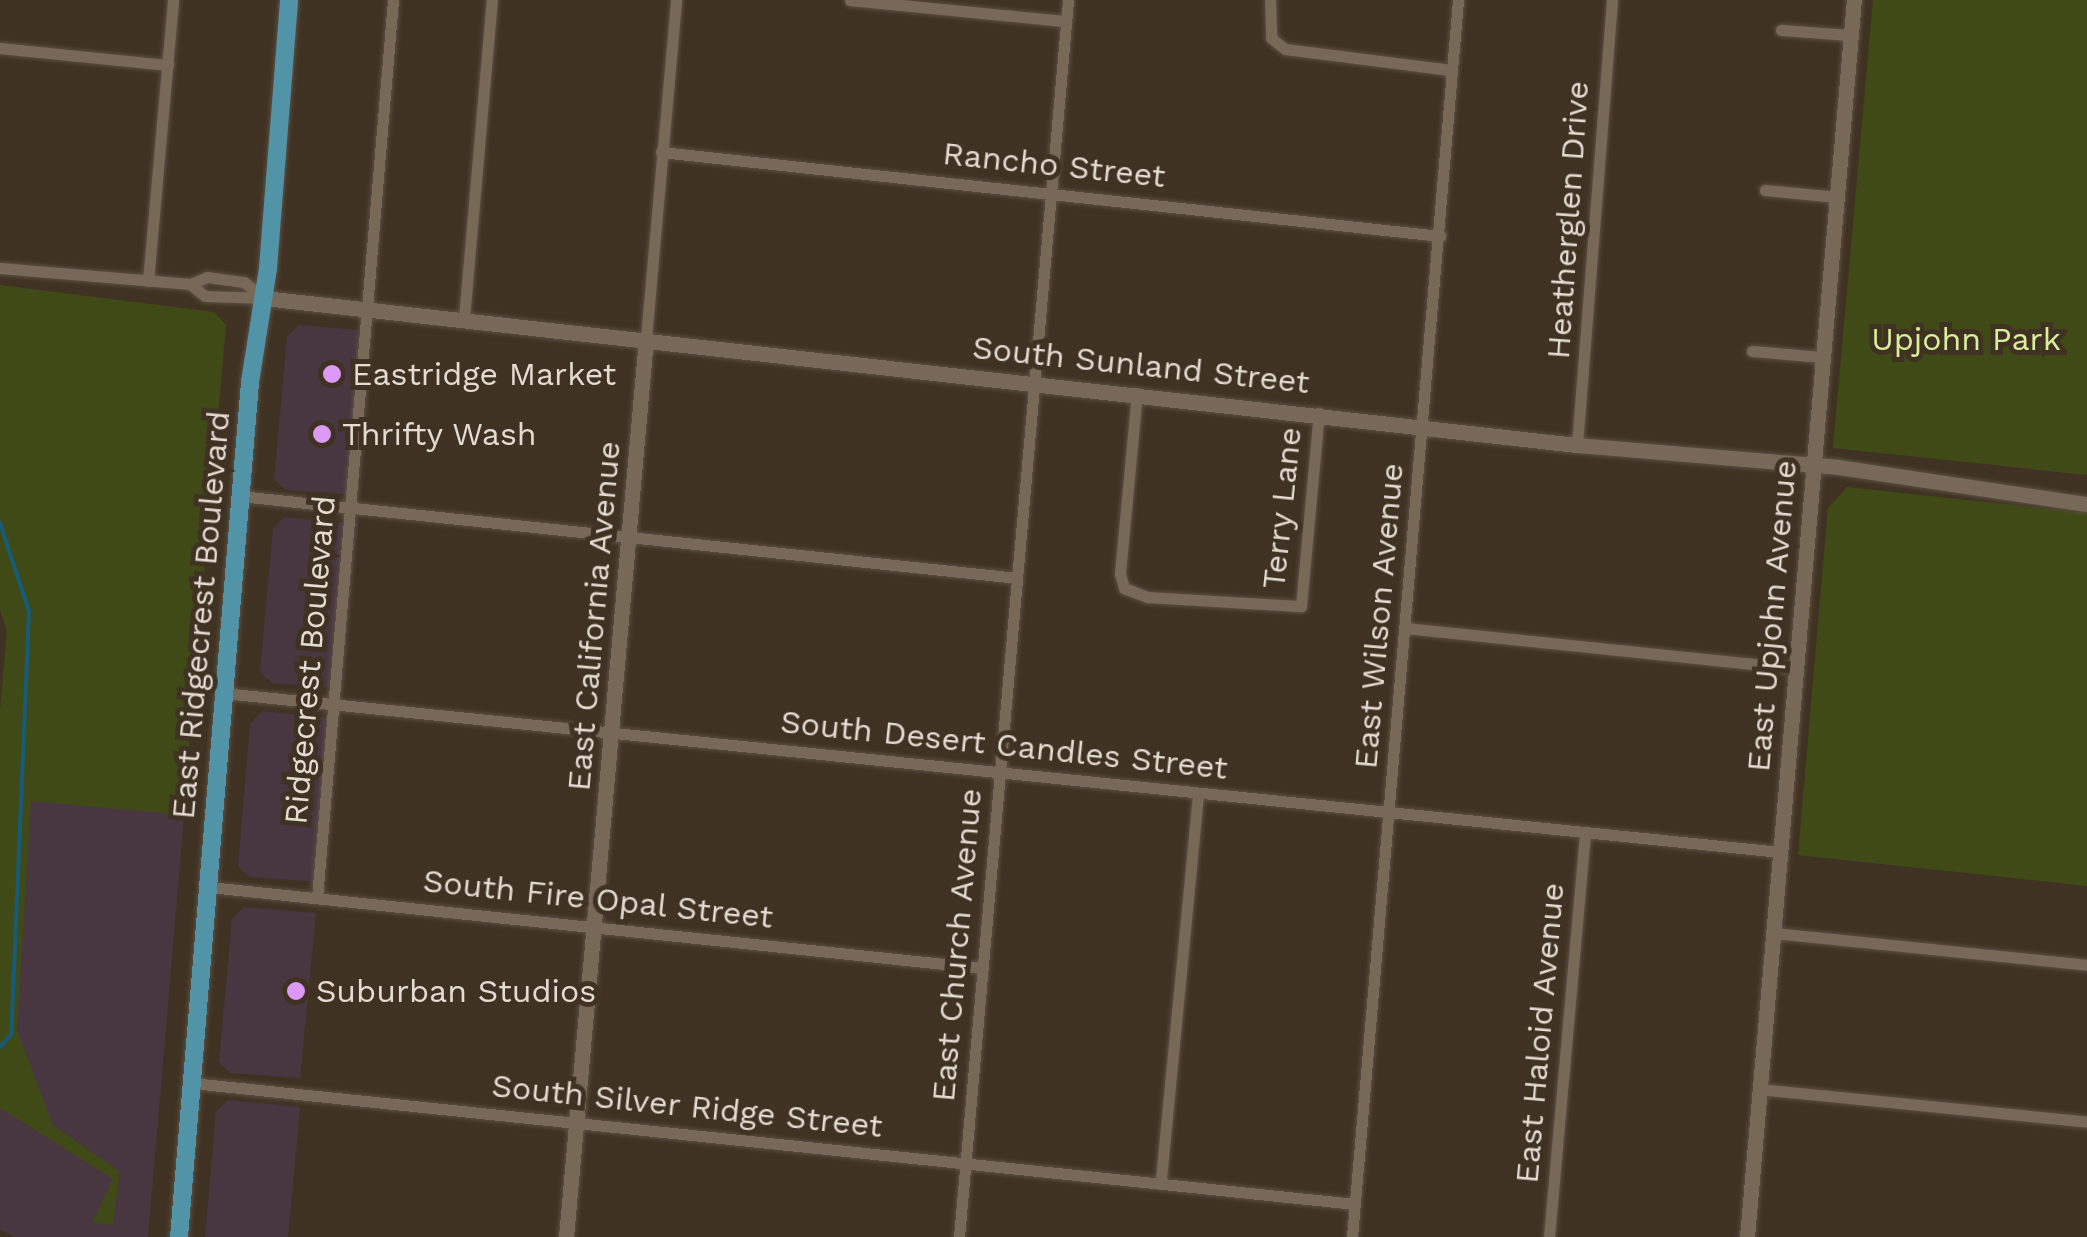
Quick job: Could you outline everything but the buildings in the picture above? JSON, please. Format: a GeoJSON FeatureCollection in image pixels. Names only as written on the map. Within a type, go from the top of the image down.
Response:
{"type":"FeatureCollection","features":[{"type":"Feature","properties":{"kind":"main road","name":"East Ridgecrest Boulevard"},"geometry":{"type":"LineString","coordinates":[[179,1237],[240,496],[264,298],[289,0]]}},
{"type":"Feature","properties":{"kind":"street"},"geometry":{"type":"LineString","coordinates":[[148,282],[173,0]]}},
{"type":"Feature","properties":{"kind":"street","name":"Ridgecrest Boulevard"},"geometry":{"type":"LineString","coordinates":[[317,898],[393,0]]}},
{"type":"Feature","properties":{"kind":"street"},"geometry":{"type":"LineString","coordinates":[[464,318],[492,0]]}},
{"type":"Feature","properties":{"kind":"street","name":"East California Avenue"},"geometry":{"type":"LineString","coordinates":[[566,1237],[676,0]]}},
{"type":"Feature","properties":{"kind":"street"},"geometry":{"type":"LineString","coordinates":[[850,0],[1066,20]]}},
{"type":"Feature","properties":{"kind":"street","name":"East Church Avenue"},"geometry":{"type":"LineString","coordinates":[[959,1237],[1068,0]]}},
{"type":"Feature","properties":{"kind":"street"},"geometry":{"type":"LineString","coordinates":[[1270,0],[1268,25],[1276,44],[1296,54],[1451,70]]}},
{"type":"Feature","properties":{"kind":"street","name":"East Wilson Avenue"},"geometry":{"type":"LineString","coordinates":[[1352,1237],[1458,0]]}},
{"type":"Feature","properties":{"kind":"street","name":"Heatherglen Drive"},"geometry":{"type":"LineString","coordinates":[[1576,445],[1612,0]]}},
{"type":"Feature","properties":{"kind":"street","name":"East Upjohn Avenue"},"geometry":{"type":"LineString","coordinates":[[1747,1237],[1854,0]]}},
{"type":"Feature","properties":{"kind":"street"},"geometry":{"type":"LineString","coordinates":[[1781,30],[1851,35]]}},
{"type":"Feature","properties":{"kind":"street"},"geometry":{"type":"LineString","coordinates":[[0,48],[168,65]]}},
{"type":"Feature","properties":{"kind":"street","name":"Rancho Street"},"geometry":{"type":"LineString","coordinates":[[662,152],[1440,236]]}},
{"type":"Feature","properties":{"kind":"street"},"geometry":{"type":"LineString","coordinates":[[1765,190],[1837,197]]}},
{"type":"Feature","properties":{"kind":"street"},"geometry":{"type":"LineString","coordinates":[[0,268],[148,282],[190,284],[207,278],[244,282],[264,298]]}},
{"type":"Feature","properties":{"kind":"street"},"geometry":{"type":"LineString","coordinates":[[190,284],[204,296],[264,298]]}},
{"type":"Feature","properties":{"kind":"street","name":"South Sunland Street"},"geometry":{"type":"LineString","coordinates":[[264,298],[1034,380],[1576,445],[1812,464],[2087,504]]}},
{"type":"Feature","properties":{"kind":"street"},"geometry":{"type":"LineString","coordinates":[[1752,350],[1822,357]]}},
{"type":"Feature","properties":{"kind":"street","name":"Terry Lane"},"geometry":{"type":"LineString","coordinates":[[1138,393],[1120,574],[1124,588],[1136,592],[1298,608],[1305,600],[1319,412]]}},
{"type":"Feature","properties":{"kind":"street"},"geometry":{"type":"LineString","coordinates":[[240,496],[1017,578]]}},
{"type":"Feature","properties":{"kind":"street"},"geometry":{"type":"LineString","coordinates":[[1406,628],[1794,668]]}},
{"type":"Feature","properties":{"kind":"street","name":"South Desert Candles Street"},"geometry":{"type":"LineString","coordinates":[[223,693],[1198,795],[1390,808],[1585,834],[1780,852]]}},
{"type":"Feature","properties":{"kind":"street"},"geometry":{"type":"LineString","coordinates":[[1161,1180],[1198,795]]}},
{"type":"Feature","properties":{"kind":"street","name":"East Haloid Avenue"},"geometry":{"type":"LineString","coordinates":[[1549,1237],[1585,834]]}},
{"type":"Feature","properties":{"kind":"street","name":"South Fire Opal Street"},"geometry":{"type":"LineString","coordinates":[[209,888],[982,968]]}},
{"type":"Feature","properties":{"kind":"street"},"geometry":{"type":"LineString","coordinates":[[1774,934],[2087,965]]}},
{"type":"Feature","properties":{"kind":"street","name":"South Silver Ridge Street"},"geometry":{"type":"LineString","coordinates":[[192,1083],[1161,1180],[1355,1204]]}},
{"type":"Feature","properties":{"kind":"street"},"geometry":{"type":"LineString","coordinates":[[1760,1089],[2087,1122]]}},
{"type":"Feature","properties":{"kind":"shaded area"},"geometry":{"type":"Polygon","coordinates":[[[299,325],[371,331],[356,495],[286,490],[274,480],[287,337],[299,325]]]}},
{"type":"Feature","properties":{"kind":"shaded area"},"geometry":{"type":"Polygon","coordinates":[[[284,517],[357,524],[341,688],[272,683],[260,672],[273,529],[284,517]]]}},
{"type":"Feature","properties":{"kind":"shaded area"},"geometry":{"type":"Polygon","coordinates":[[[262,711],[334,718],[319,882],[249,877],[238,866],[250,724],[262,711]]]}},
{"type":"Feature","properties":{"kind":"shaded area"},"geometry":{"type":"Polygon","coordinates":[[[32,792],[185,805],[148,1237],[14,1237],[0,1229],[0,1038],[32,792]]]}},
{"type":"Feature","properties":{"kind":"shaded area"},"geometry":{"type":"Polygon","coordinates":[[[244,907],[316,913],[300,1078],[230,1073],[219,1062],[232,919],[244,907]]]}},
{"type":"Feature","properties":{"kind":"shaded area"},"geometry":{"type":"Polygon","coordinates":[[[228,1100],[300,1107],[288,1237],[205,1237],[216,1112],[228,1100]]]}},
{"type":"Feature","properties":{"kind":"green space","name":"Upjohn Park"},"geometry":{"type":"Polygon","coordinates":[[[1873,0],[2087,0],[2087,475],[1833,448],[1873,0]]]}},
{"type":"Feature","properties":{"kind":"green space"},"geometry":{"type":"Polygon","coordinates":[[[0,285],[214,312],[226,325],[183,815],[31,801],[17,1030],[53,1125],[120,1172],[113,1225],[92,1223],[113,1179],[0,1108],[0,711],[7,631],[0,610],[0,285]]]}},
{"type":"Feature","properties":{"kind":"green space"},"geometry":{"type":"Polygon","coordinates":[[[1847,487],[2087,513],[2087,886],[1798,855],[1828,508],[1847,487]]]}},
{"type":"Feature","properties":{"kind":"waterway"},"geometry":{"type":"LineString","coordinates":[[0,523],[29,611],[11,1035],[0,1047]]}},
{"type":"Feature","properties":{"kind":"place","name":"Eastridge Market"},"geometry":{"type":"Point","coordinates":[332,374]}},
{"type":"Feature","properties":{"kind":"place","name":"Thrifty Wash"},"geometry":{"type":"Point","coordinates":[322,434]}},
{"type":"Feature","properties":{"kind":"place","name":"Suburban Studios"},"geometry":{"type":"Point","coordinates":[296,991]}}]}
